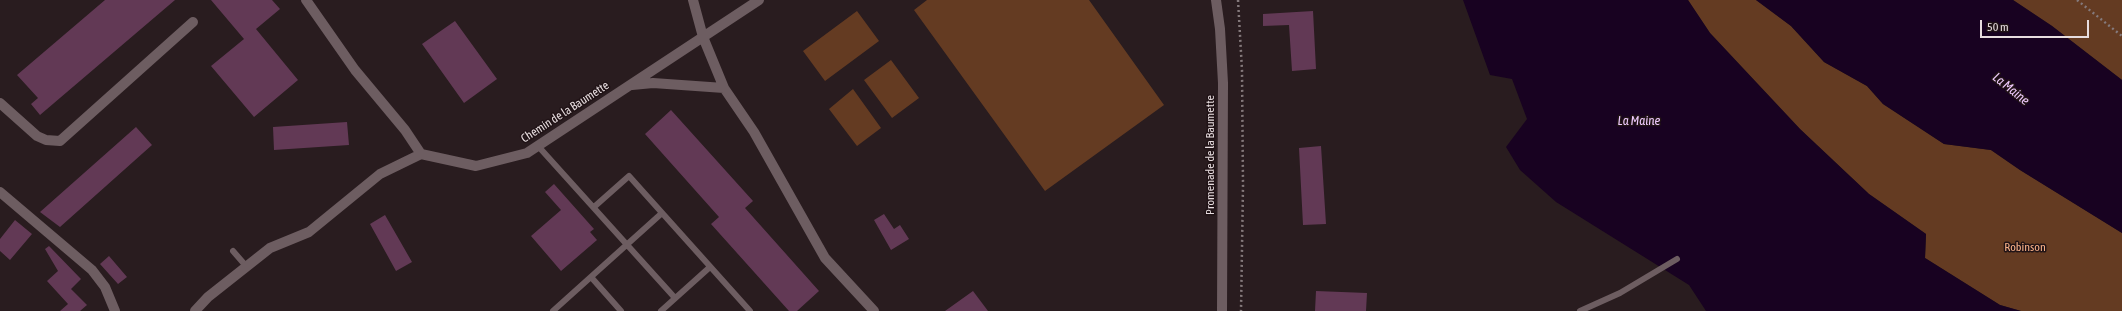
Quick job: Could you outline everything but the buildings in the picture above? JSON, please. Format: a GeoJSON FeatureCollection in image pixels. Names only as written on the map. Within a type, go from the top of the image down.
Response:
{"type":"FeatureCollection","features":[{"type":"Feature","properties":{"kind":"street"},"geometry":{"type":"LineString","coordinates":[[195,311],[208,297],[270,248],[309,232],[380,174],[422,154],[405,130],[355,70],[306,0]]}},
{"type":"Feature","properties":{"kind":"street"},"geometry":{"type":"LineString","coordinates":[[693,0],[703,37],[724,88],[754,132],[825,258],[874,311]]}},
{"type":"Feature","properties":{"kind":"street","name":"Chemin de la Baumette"},"geometry":{"type":"LineString","coordinates":[[422,154],[476,166],[527,153],[759,0]]}},
{"type":"Feature","properties":{"kind":"street","name":"Promenade de la Baumette"},"geometry":{"type":"LineString","coordinates":[[1216,0],[1220,29],[1223,83],[1222,311]]}},
{"type":"Feature","properties":{"kind":"street"},"geometry":{"type":"LineString","coordinates":[[0,103],[37,136],[46,140],[60,140],[193,22]]}},
{"type":"Feature","properties":{"kind":"street"},"geometry":{"type":"LineString","coordinates":[[630,86],[660,83],[724,88]]}},
{"type":"Feature","properties":{"kind":"street"},"geometry":{"type":"LineString","coordinates":[[0,192],[92,270],[105,287],[115,311]]}},
{"type":"Feature","properties":{"kind":"lane"},"geometry":{"type":"LineString","coordinates":[[538,146],[675,298]]}},
{"type":"Feature","properties":{"kind":"lane"},"geometry":{"type":"LineString","coordinates":[[594,208],[629,176],[750,311]]}},
{"type":"Feature","properties":{"kind":"lane"},"geometry":{"type":"LineString","coordinates":[[554,311],[662,213]]}},
{"type":"Feature","properties":{"kind":"lane"},"geometry":{"type":"LineString","coordinates":[[232,251],[246,266]]}},
{"type":"Feature","properties":{"kind":"lane"},"geometry":{"type":"LineString","coordinates":[[1580,311],[1620,293],[1677,259]]}},
{"type":"Feature","properties":{"kind":"lane"},"geometry":{"type":"LineString","coordinates":[[661,311],[710,267]]}},
{"type":"Feature","properties":{"kind":"lane"},"geometry":{"type":"LineString","coordinates":[[591,277],[621,311]]}},
{"type":"Feature","properties":{"kind":"path"},"geometry":{"type":"LineString","coordinates":[[1238,0],[1242,70],[1244,185],[1241,311]]}},
{"type":"Feature","properties":{"kind":"path"},"geometry":{"type":"LineString","coordinates":[[2077,0],[2122,36]]}},
{"type":"Feature","properties":{"kind":"green space"},"geometry":{"type":"Polygon","coordinates":[[[927,0],[1089,0],[1164,105],[1045,191],[914,10],[927,0]]]}},
{"type":"Feature","properties":{"kind":"green space","name":"Robinson"},"geometry":{"type":"Polygon","coordinates":[[[1688,0],[1756,0],[1791,26],[1824,62],[1867,86],[1883,104],[1944,144],[1991,150],[2020,170],[2122,233],[2122,311],[2021,311],[2000,305],[1925,258],[1926,234],[1869,194],[1800,129],[1710,33],[1688,0]]]}},
{"type":"Feature","properties":{"kind":"green space"},"geometry":{"type":"Polygon","coordinates":[[[2013,0],[2122,0],[2122,80],[2052,26],[2013,0]]]}},
{"type":"Feature","properties":{"kind":"green space"},"geometry":{"type":"Polygon","coordinates":[[[857,11],[879,41],[825,81],[803,51],[857,11]]]}},
{"type":"Feature","properties":{"kind":"green space"},"geometry":{"type":"Polygon","coordinates":[[[891,60],[919,98],[892,118],[864,80],[891,60]]]}},
{"type":"Feature","properties":{"kind":"green space"},"geometry":{"type":"Polygon","coordinates":[[[853,89],[881,128],[857,146],[829,109],[853,89]]]}},
{"type":"Feature","properties":{"kind":"water","name":"La Maine"},"geometry":{"type":"Polygon","coordinates":[[[1463,0],[1688,0],[1710,33],[1800,129],[1869,194],[1926,234],[1925,258],[2000,305],[2021,311],[1706,311],[1689,285],[1556,202],[1520,170],[1506,147],[1527,119],[1512,79],[1490,75],[1463,0]]]}},
{"type":"Feature","properties":{"kind":"water","name":"La Maine"},"geometry":{"type":"Polygon","coordinates":[[[1756,0],[2013,0],[2052,26],[2122,80],[2122,233],[2020,170],[1991,150],[1944,144],[1883,104],[1867,86],[1824,62],[1791,26],[1756,0]]]}}]}
